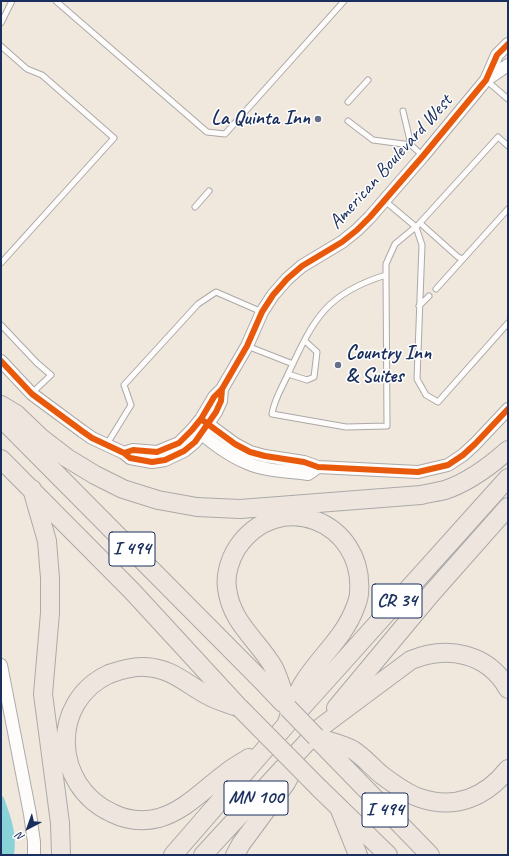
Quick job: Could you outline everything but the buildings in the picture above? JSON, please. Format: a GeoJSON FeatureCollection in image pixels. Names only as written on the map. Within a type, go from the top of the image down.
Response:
{"type":"FeatureCollection","features":[{"type":"Feature","properties":{"kind":"highway"},"geometry":{"type":"LineString","coordinates":[[1,405],[16,414],[67,458],[95,475],[123,489],[158,500],[197,507],[240,508],[421,495],[445,490],[468,481],[494,463],[508,450]]}},
{"type":"Feature","properties":{"kind":"highway","name":"I 494"},"geometry":{"type":"LineString","coordinates":[[1,418],[268,675]]}},
{"type":"Feature","properties":{"kind":"highway","name":"I 494"},"geometry":{"type":"LineString","coordinates":[[1,459],[132,591],[240,708],[388,855]]}},
{"type":"Feature","properties":{"kind":"highway","name":"CR 34"},"geometry":{"type":"LineString","coordinates":[[270,744],[287,716],[508,478]]}},
{"type":"Feature","properties":{"kind":"highway"},"geometry":{"type":"LineString","coordinates":[[32,489],[47,541],[50,578],[50,613],[43,694],[60,823],[61,855]]}},
{"type":"Feature","properties":{"kind":"highway","name":"CR 34"},"geometry":{"type":"LineString","coordinates":[[315,735],[431,594],[508,507]]}},
{"type":"Feature","properties":{"kind":"highway"},"geometry":{"type":"LineString","coordinates":[[303,517],[327,525],[339,534],[346,543],[358,566],[360,580],[359,596],[353,614],[345,629],[302,686],[287,716],[268,675],[234,613],[229,600],[227,587],[228,574],[230,562],[235,551],[251,531],[265,523],[277,519],[303,517]]}},
{"type":"Feature","properties":{"kind":"highway"},"geometry":{"type":"LineString","coordinates":[[235,855],[241,844],[286,783],[315,735],[353,704],[412,660],[424,655],[450,652],[461,654],[473,658],[496,672],[508,689]]}},
{"type":"Feature","properties":{"kind":"highway"},"geometry":{"type":"LineString","coordinates":[[240,708],[208,695],[174,674],[157,668],[138,667],[117,671],[101,678],[90,687],[74,708],[68,722],[66,736],[65,751],[68,764],[73,777],[81,789],[92,801],[103,809],[118,816],[133,820],[145,820],[158,818],[186,806],[227,772],[270,744]]}},
{"type":"Feature","properties":{"kind":"highway","name":"I 494"},"geometry":{"type":"LineString","coordinates":[[287,716],[315,735],[341,764],[430,855]]}},
{"type":"Feature","properties":{"kind":"highway"},"geometry":{"type":"LineString","coordinates":[[315,735],[353,750],[384,776],[403,789],[419,798],[435,802],[463,801],[477,796],[489,789],[508,769]]}},
{"type":"Feature","properties":{"kind":"highway","name":"MN 100"},"geometry":{"type":"LineString","coordinates":[[203,855],[315,735]]}},
{"type":"Feature","properties":{"kind":"highway","name":"MN 100"},"geometry":{"type":"LineString","coordinates":[[173,855],[270,744]]}},
{"type":"Feature","properties":{"kind":"highway"},"geometry":{"type":"LineString","coordinates":[[338,806],[358,855]]}},
{"type":"Feature","properties":{"kind":"street","name":"American Boulevard West"},"geometry":{"type":"LineString","coordinates":[[1,361],[32,394],[76,427],[92,438],[124,453],[132,450],[158,452],[178,443],[201,426],[214,397],[222,389],[247,346],[262,312],[273,295],[287,279],[302,266],[342,242],[357,230],[423,156],[486,80],[497,55],[508,44]]}},
{"type":"Feature","properties":{"kind":"street","name":"American Boulevard West"},"geometry":{"type":"LineString","coordinates":[[486,80],[508,65]]}},
{"type":"Feature","properties":{"kind":"street"},"geometry":{"type":"LineString","coordinates":[[201,426],[250,452],[265,456],[304,462],[318,467],[418,472],[448,465],[463,455],[508,409]]}},
{"type":"Feature","properties":{"kind":"street"},"geometry":{"type":"LineString","coordinates":[[1,665],[2,680],[30,814],[34,842],[34,855]]}},
{"type":"Feature","properties":{"kind":"lane"},"geometry":{"type":"LineString","coordinates":[[1,23],[12,1]]}},
{"type":"Feature","properties":{"kind":"lane"},"geometry":{"type":"LineString","coordinates":[[56,1],[207,132],[225,134],[344,1]]}},
{"type":"Feature","properties":{"kind":"lane"},"geometry":{"type":"LineString","coordinates":[[1,46],[27,69],[42,75],[114,138],[1,263]]}},
{"type":"Feature","properties":{"kind":"lane"},"geometry":{"type":"LineString","coordinates":[[348,102],[368,80]]}},
{"type":"Feature","properties":{"kind":"lane"},"geometry":{"type":"LineString","coordinates":[[486,80],[508,99]]}},
{"type":"Feature","properties":{"kind":"lane"},"geometry":{"type":"LineString","coordinates":[[403,111],[411,145],[423,156]]}},
{"type":"Feature","properties":{"kind":"lane"},"geometry":{"type":"LineString","coordinates":[[348,121],[373,140],[411,145]]}},
{"type":"Feature","properties":{"kind":"lane"},"geometry":{"type":"LineString","coordinates":[[386,275],[365,282],[342,294],[323,311],[312,325],[273,406],[272,414],[346,427],[387,426],[386,264],[394,244],[420,223],[498,137],[508,146]]}},
{"type":"Feature","properties":{"kind":"lane"},"geometry":{"type":"LineString","coordinates":[[195,207],[209,192]]}},
{"type":"Feature","properties":{"kind":"lane"},"geometry":{"type":"LineString","coordinates":[[384,200],[416,227],[422,245],[417,379],[426,396],[438,402],[508,323]]}},
{"type":"Feature","properties":{"kind":"lane"},"geometry":{"type":"LineString","coordinates":[[436,289],[508,209]]}},
{"type":"Feature","properties":{"kind":"lane"},"geometry":{"type":"LineString","coordinates":[[420,223],[458,257],[463,259]]}},
{"type":"Feature","properties":{"kind":"lane"},"geometry":{"type":"LineString","coordinates":[[107,444],[131,405],[124,385],[198,304],[216,292],[262,312]]}},
{"type":"Feature","properties":{"kind":"lane"},"geometry":{"type":"LineString","coordinates":[[420,306],[429,296]]}},
{"type":"Feature","properties":{"kind":"lane"},"geometry":{"type":"LineString","coordinates":[[1,325],[37,363],[51,375],[32,394]]}},
{"type":"Feature","properties":{"kind":"lane"},"geometry":{"type":"LineString","coordinates":[[288,374],[307,380],[314,377],[317,352],[305,341]]}},
{"type":"Feature","properties":{"kind":"lane"},"geometry":{"type":"LineString","coordinates":[[247,346],[293,364]]}},
{"type":"Feature","properties":{"kind":"water"},"geometry":{"type":"Polygon","coordinates":[[[1,795],[4,798],[13,826],[15,840],[14,855],[1,855],[1,795]]]}},
{"type":"Feature","properties":{"kind":"cycle path"},"geometry":{"type":"LineString","coordinates":[[124,453],[133,450],[157,452],[179,443],[192,430],[201,419],[214,397],[222,389],[247,346],[262,312],[273,295],[287,279],[302,266],[342,242],[370,217],[486,80],[497,55],[508,44]]}},
{"type":"Feature","properties":{"kind":"cycle path"},"geometry":{"type":"LineString","coordinates":[[1,361],[32,394],[92,438],[124,453],[130,458],[152,462],[165,460],[184,451],[195,442],[216,412],[221,401],[222,389]]}},
{"type":"Feature","properties":{"kind":"cycle path"},"geometry":{"type":"LineString","coordinates":[[201,419],[235,444],[250,452],[265,456],[304,462],[318,467],[418,472],[448,465],[463,455],[508,409]]}},
{"type":"Feature","properties":{"kind":"place","name":"La Quinta Inn"},"geometry":{"type":"Point","coordinates":[318,119]}},
{"type":"Feature","properties":{"kind":"place","name":"Country Inn & Suites"},"geometry":{"type":"Point","coordinates":[338,365]}}]}
